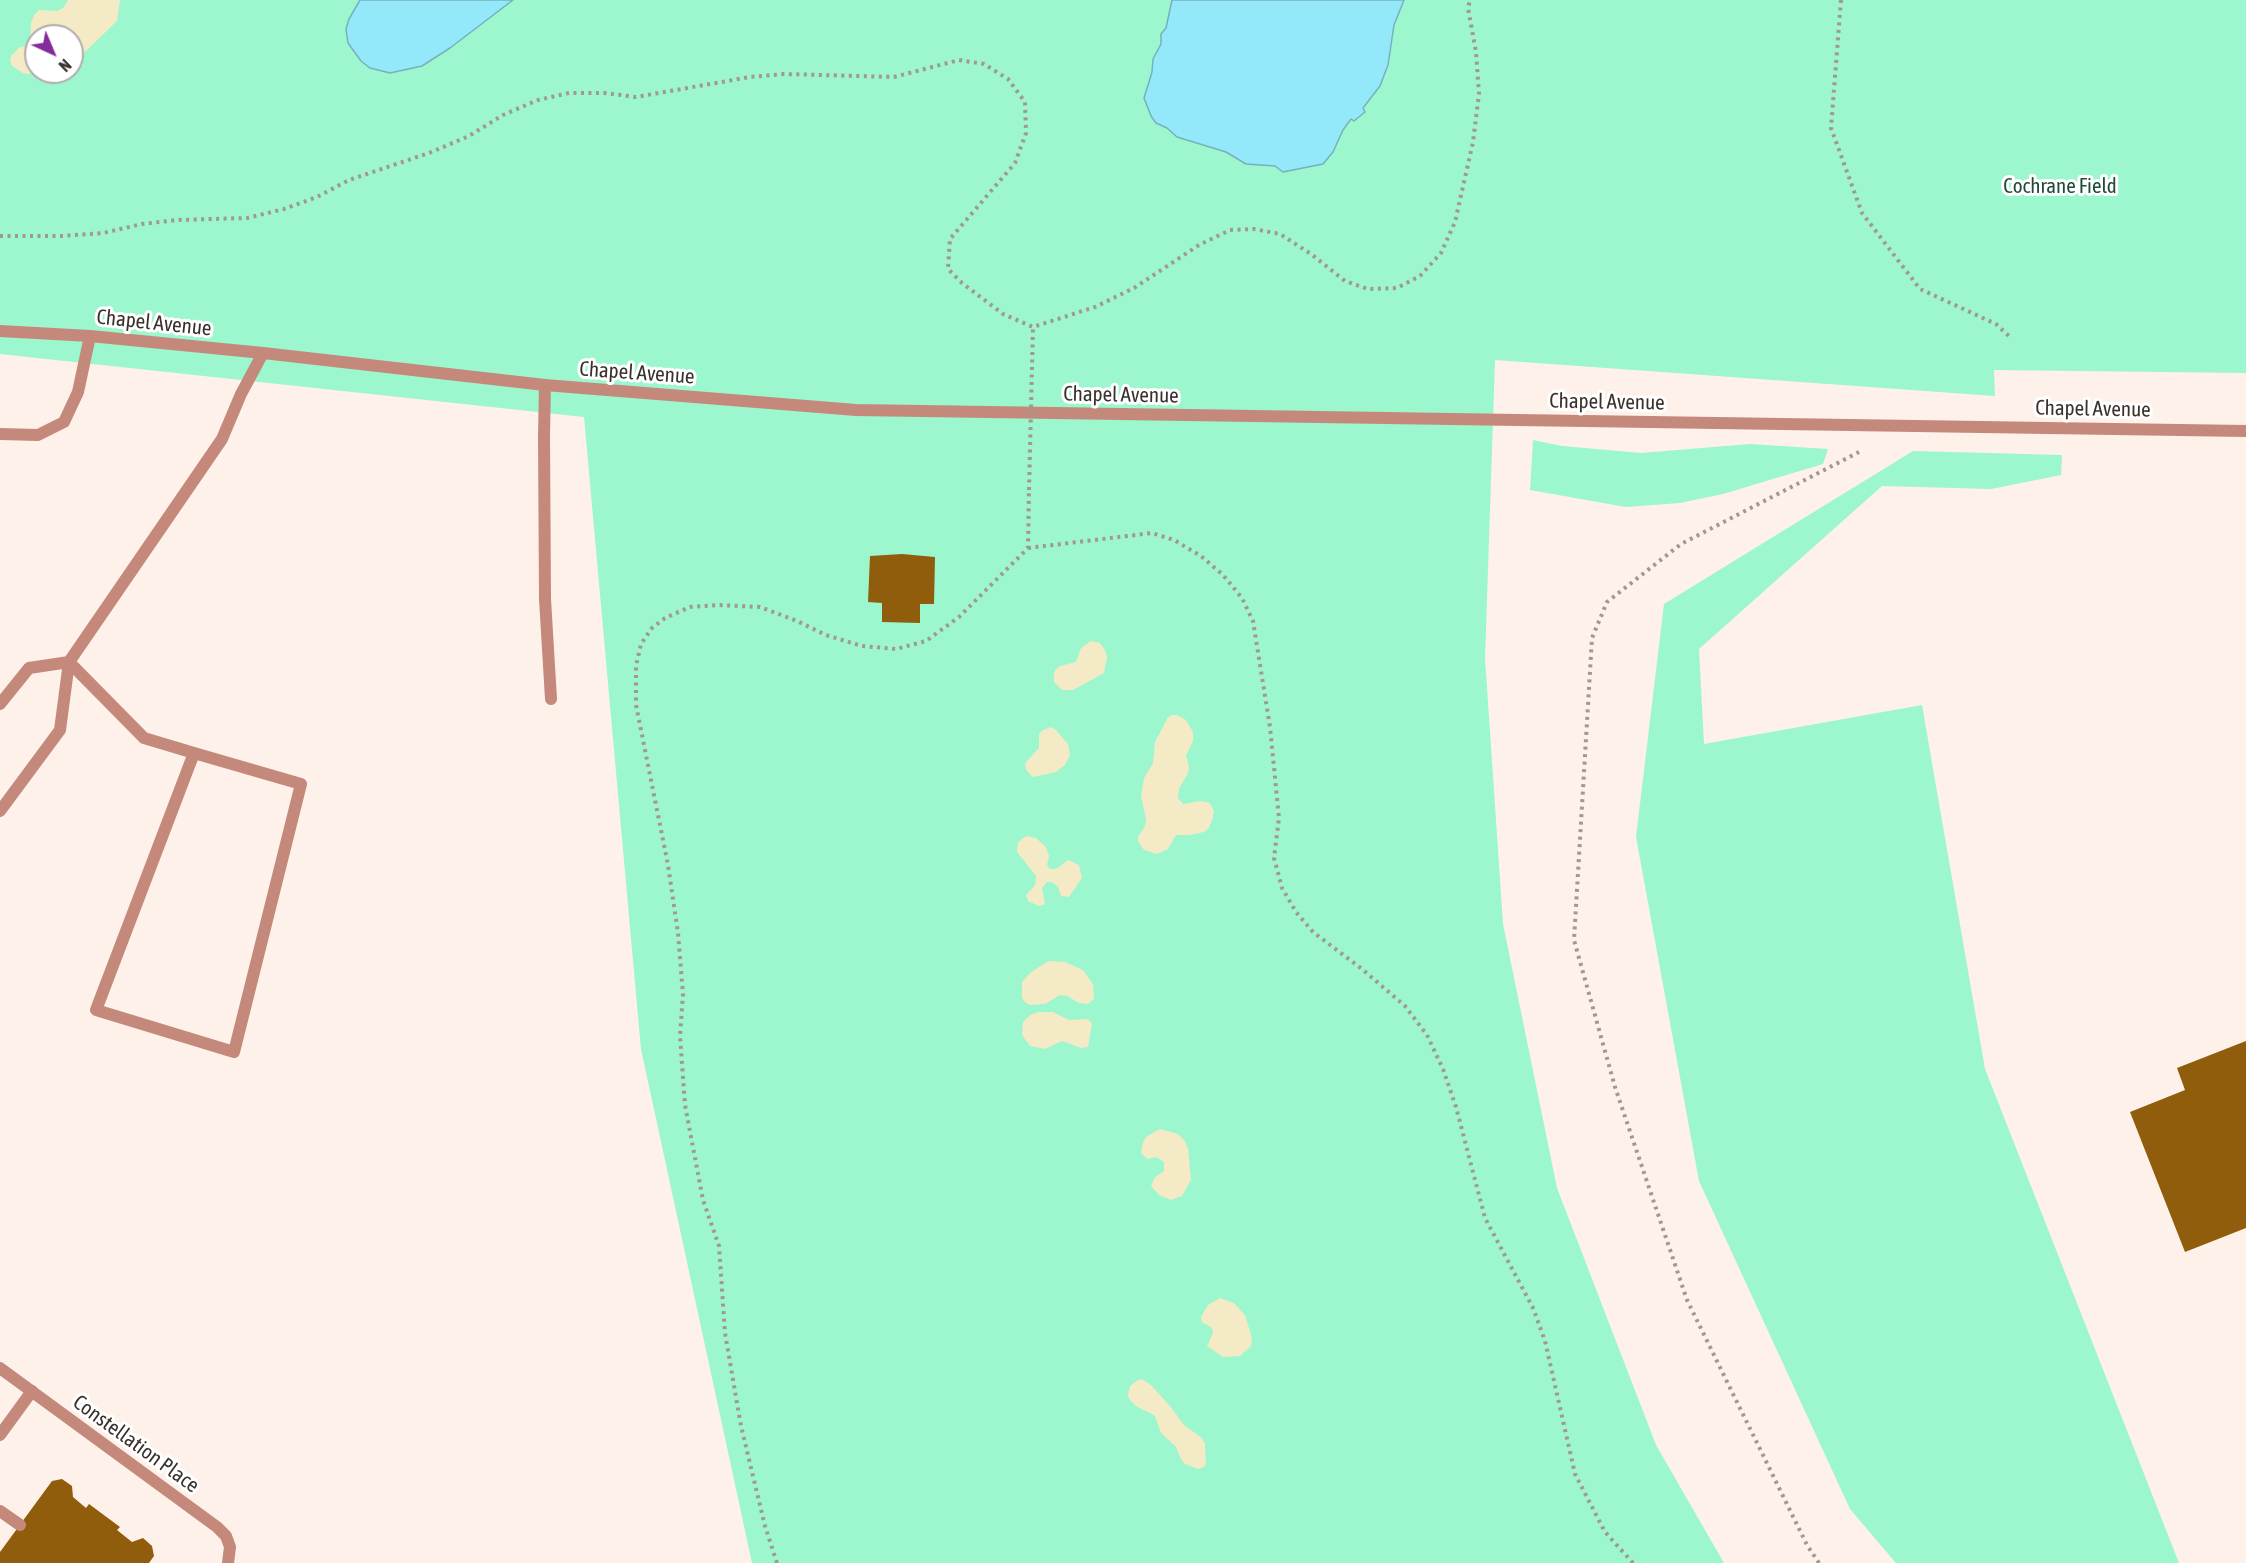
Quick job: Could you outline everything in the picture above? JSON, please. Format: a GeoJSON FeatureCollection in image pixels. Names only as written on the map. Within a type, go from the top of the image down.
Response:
{"type":"FeatureCollection","features":[{"type":"Feature","properties":{"kind":"street","name":"Chapel Avenue"},"geometry":{"type":"LineString","coordinates":[[0,331],[90,336],[263,353],[545,386],[856,410],[2246,430]]}},
{"type":"Feature","properties":{"kind":"street"},"geometry":{"type":"LineString","coordinates":[[0,434],[38,435],[64,422],[78,392],[90,336]]}},
{"type":"Feature","properties":{"kind":"street"},"geometry":{"type":"LineString","coordinates":[[0,811],[60,730],[69,662],[222,439],[241,394],[263,353]]}},
{"type":"Feature","properties":{"kind":"street"},"geometry":{"type":"LineString","coordinates":[[545,386],[545,599],[551,699]]}},
{"type":"Feature","properties":{"kind":"street"},"geometry":{"type":"LineString","coordinates":[[0,704],[29,668],[69,662]]}},
{"type":"Feature","properties":{"kind":"street"},"geometry":{"type":"LineString","coordinates":[[69,662],[144,738],[301,784],[234,1052],[96,1010],[194,753]]}},
{"type":"Feature","properties":{"kind":"street","name":"Constellation Place"},"geometry":{"type":"LineString","coordinates":[[0,1368],[217,1527],[225,1536],[230,1547],[228,1563]]}},
{"type":"Feature","properties":{"kind":"street"},"geometry":{"type":"LineString","coordinates":[[0,1435],[32,1391]]}},
{"type":"Feature","properties":{"kind":"street"},"geometry":{"type":"LineString","coordinates":[[0,1511],[20,1525]]}},
{"type":"Feature","properties":{"kind":"path"},"geometry":{"type":"LineString","coordinates":[[0,236],[62,236],[103,233],[142,224],[177,220],[247,218],[266,214],[316,196],[349,180],[429,153],[469,136],[503,115],[538,100],[569,93],[605,93],[636,97],[750,77],[784,74],[894,77],[959,60],[984,64],[1008,79],[1025,102],[1026,133],[1015,163],[950,239],[948,268],[962,283],[1003,314],[1033,327],[1095,307],[1134,288],[1199,245],[1230,230],[1254,229],[1280,234],[1311,254],[1345,281],[1368,289],[1397,288],[1420,276],[1442,253],[1455,222],[1473,142],[1479,94],[1476,52],[1468,8],[1470,0]]}},
{"type":"Feature","properties":{"kind":"path"},"geometry":{"type":"LineString","coordinates":[[1841,0],[1831,128],[1862,213],[1920,289],[1996,324],[2012,339]]}},
{"type":"Feature","properties":{"kind":"path"},"geometry":{"type":"LineString","coordinates":[[1028,548],[1033,327]]}},
{"type":"Feature","properties":{"kind":"path"},"geometry":{"type":"LineString","coordinates":[[1819,1563],[1687,1300],[1615,1087],[1574,940],[1592,638],[1607,602],[1681,544],[1867,448]]}},
{"type":"Feature","properties":{"kind":"path"},"geometry":{"type":"LineString","coordinates":[[777,1563],[765,1526],[741,1426],[725,1333],[719,1246],[703,1200],[685,1105],[680,1036],[683,994],[678,933],[668,866],[636,705],[636,666],[641,644],[652,628],[665,618],[690,608],[718,605],[760,607],[826,635],[862,645],[896,649],[926,641],[959,617],[1028,548],[1152,533],[1174,540],[1201,556],[1242,597],[1253,621],[1270,727],[1279,818],[1274,858],[1282,888],[1296,912],[1313,932],[1406,1006],[1428,1035],[1456,1107],[1485,1218],[1533,1308],[1545,1341],[1575,1474],[1605,1532],[1633,1563]]}},
{"type":"Feature","properties":{"kind":"green space","name":"Cochrane Field"},"geometry":{"type":"Polygon","coordinates":[[[0,0],[2246,0],[2246,373],[1994,370],[1995,396],[1495,360],[1485,658],[1503,924],[1557,1188],[1656,1445],[1724,1563],[752,1563],[641,1049],[584,417],[0,354],[0,0]]]}},
{"type":"Feature","properties":{"kind":"green space"},"geometry":{"type":"Polygon","coordinates":[[[1533,440],[1562,446],[1641,453],[1750,444],[1828,449],[1823,464],[1723,494],[1680,503],[1626,507],[1530,490],[1533,440]]]}},
{"type":"Feature","properties":{"kind":"green space"},"geometry":{"type":"Polygon","coordinates":[[[1913,451],[2062,455],[2061,475],[1991,489],[1882,486],[1699,649],[1704,744],[1922,705],[1985,1069],[2179,1563],[1896,1563],[1850,1509],[1699,1181],[1636,837],[1664,604],[1913,451]]]}},
{"type":"Feature","properties":{"kind":"sand"},"geometry":{"type":"Polygon","coordinates":[[[68,0],[120,0],[117,21],[84,53],[84,24],[31,24],[34,15],[39,10],[57,11],[63,8],[68,0]]]}},
{"type":"Feature","properties":{"kind":"sand"},"geometry":{"type":"Polygon","coordinates":[[[24,46],[24,73],[12,66],[10,61],[11,56],[24,46]]]}},
{"type":"Feature","properties":{"kind":"sand"},"geometry":{"type":"Polygon","coordinates":[[[1091,641],[1100,643],[1105,650],[1107,658],[1104,673],[1073,690],[1062,690],[1054,682],[1056,669],[1076,662],[1081,648],[1091,641]]]}},
{"type":"Feature","properties":{"kind":"sand"},"geometry":{"type":"Polygon","coordinates":[[[1172,715],[1186,720],[1193,732],[1193,741],[1186,756],[1189,766],[1188,773],[1179,789],[1178,798],[1183,804],[1201,801],[1210,803],[1214,811],[1209,828],[1204,832],[1176,835],[1168,849],[1157,854],[1144,850],[1138,841],[1146,820],[1141,796],[1144,778],[1153,763],[1155,742],[1168,717],[1172,715]]]}},
{"type":"Feature","properties":{"kind":"sand"},"geometry":{"type":"Polygon","coordinates":[[[1051,727],[1068,744],[1070,755],[1065,765],[1056,772],[1033,777],[1026,770],[1025,763],[1039,748],[1039,734],[1051,727]]]}},
{"type":"Feature","properties":{"kind":"sand"},"geometry":{"type":"Polygon","coordinates":[[[1026,836],[1036,838],[1046,847],[1049,856],[1047,865],[1050,869],[1056,869],[1068,860],[1079,865],[1082,878],[1069,897],[1061,896],[1058,887],[1052,882],[1047,882],[1042,888],[1045,904],[1039,906],[1028,901],[1026,895],[1035,885],[1036,876],[1017,852],[1018,842],[1026,836]]]}},
{"type":"Feature","properties":{"kind":"sand"},"geometry":{"type":"Polygon","coordinates":[[[1048,961],[1065,962],[1083,970],[1093,984],[1094,998],[1092,1001],[1088,1004],[1079,1003],[1060,995],[1045,1004],[1030,1005],[1025,1002],[1022,998],[1022,982],[1030,973],[1048,961]]]}},
{"type":"Feature","properties":{"kind":"sand"},"geometry":{"type":"Polygon","coordinates":[[[1038,1012],[1053,1012],[1069,1020],[1088,1019],[1092,1024],[1088,1047],[1081,1048],[1062,1041],[1045,1049],[1030,1046],[1022,1035],[1023,1022],[1030,1015],[1038,1012]]]}},
{"type":"Feature","properties":{"kind":"sand"},"geometry":{"type":"Polygon","coordinates":[[[1160,1129],[1178,1134],[1188,1148],[1191,1180],[1182,1196],[1171,1200],[1159,1195],[1151,1186],[1155,1177],[1164,1171],[1164,1162],[1156,1157],[1147,1159],[1141,1153],[1147,1136],[1160,1129]]]}},
{"type":"Feature","properties":{"kind":"sand"},"geometry":{"type":"Polygon","coordinates":[[[1220,1298],[1234,1303],[1245,1315],[1252,1342],[1240,1356],[1223,1357],[1207,1346],[1213,1333],[1212,1328],[1202,1322],[1201,1317],[1208,1305],[1220,1298]]]}},
{"type":"Feature","properties":{"kind":"sand"},"geometry":{"type":"Polygon","coordinates":[[[1142,1379],[1151,1385],[1184,1425],[1202,1438],[1205,1444],[1206,1463],[1204,1467],[1198,1469],[1185,1464],[1176,1447],[1161,1433],[1155,1416],[1136,1406],[1129,1399],[1130,1386],[1142,1379]]]}},
{"type":"Feature","properties":{"kind":"water"},"geometry":{"type":"Polygon","coordinates":[[[360,0],[513,0],[450,48],[422,66],[390,73],[370,68],[361,61],[348,43],[346,29],[360,0]]]}},
{"type":"Feature","properties":{"kind":"water"},"geometry":{"type":"Polygon","coordinates":[[[1172,0],[1404,0],[1394,25],[1388,65],[1380,86],[1363,108],[1365,112],[1354,121],[1351,119],[1333,152],[1323,164],[1283,172],[1275,166],[1246,164],[1226,152],[1177,137],[1167,128],[1156,123],[1151,116],[1144,98],[1152,72],[1153,59],[1161,44],[1161,34],[1166,28],[1172,0]]]}},
{"type":"Feature","properties":{"kind":"building"},"geometry":{"type":"Polygon","coordinates":[[[902,554],[935,557],[934,604],[920,604],[920,623],[882,622],[882,603],[868,602],[870,556],[902,554]]]}},
{"type":"Feature","properties":{"kind":"building"},"geometry":{"type":"Polygon","coordinates":[[[2246,1041],[2246,1228],[2185,1252],[2130,1112],[2185,1090],[2177,1068],[2246,1041]]]}},
{"type":"Feature","properties":{"kind":"building"},"geometry":{"type":"Polygon","coordinates":[[[62,1479],[72,1486],[73,1497],[86,1508],[89,1504],[120,1527],[117,1530],[132,1542],[143,1538],[152,1546],[154,1556],[149,1563],[0,1563],[0,1552],[52,1481],[62,1479]]]}}]}
